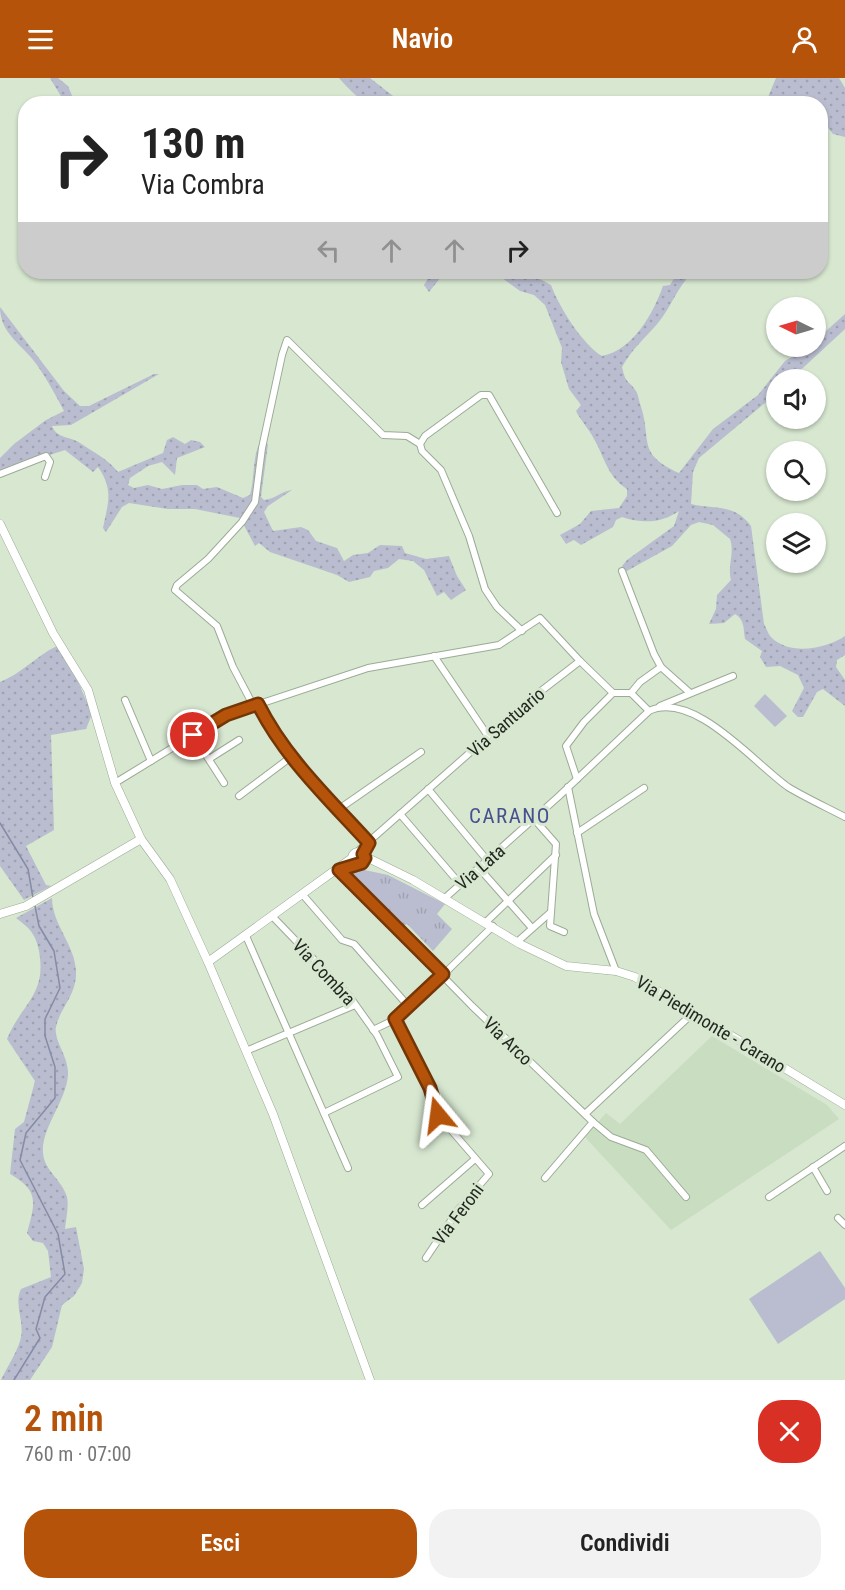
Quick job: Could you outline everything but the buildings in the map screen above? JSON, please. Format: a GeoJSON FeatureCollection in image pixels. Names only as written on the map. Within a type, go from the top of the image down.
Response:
{"type":"FeatureCollection","features":[{"type":"Feature","properties":{"kind":"street"},"geometry":{"type":"LineString","coordinates":[[369,844],[291,757],[269,727],[233,667],[217,626],[175,590],[177,585],[215,552],[242,522],[255,502],[262,448],[287,340],[379,433],[407,435],[420,444],[422,451],[441,470],[469,536],[485,589],[522,631]]}},
{"type":"Feature","properties":{"kind":"street"},"geometry":{"type":"LineString","coordinates":[[420,444],[424,436],[487,393],[557,513]]}},
{"type":"Feature","properties":{"kind":"street"},"geometry":{"type":"LineString","coordinates":[[0,474],[46,456],[50,462],[45,477]]}},
{"type":"Feature","properties":{"kind":"street"},"geometry":{"type":"LineString","coordinates":[[0,524],[53,633],[88,690],[115,783],[141,839],[170,879],[208,962],[273,1114],[370,1380]]}},
{"type":"Feature","properties":{"kind":"street"},"geometry":{"type":"LineString","coordinates":[[622,571],[661,667],[689,692]]}},
{"type":"Feature","properties":{"kind":"street"},"geometry":{"type":"LineString","coordinates":[[115,783],[226,715],[368,668],[498,645],[540,618],[613,693],[631,693],[649,711]]}},
{"type":"Feature","properties":{"kind":"street"},"geometry":{"type":"LineString","coordinates":[[434,656],[488,736]]}},
{"type":"Feature","properties":{"kind":"street","name":"Via Santuario"},"geometry":{"type":"LineString","coordinates":[[359,858],[369,844],[428,789],[532,698],[580,661]]}},
{"type":"Feature","properties":{"kind":"street"},"geometry":{"type":"LineString","coordinates":[[631,693],[640,682],[661,667]]}},
{"type":"Feature","properties":{"kind":"street","name":"Via Lata"},"geometry":{"type":"LineString","coordinates":[[445,898],[568,788],[649,711],[689,692],[733,676]]}},
{"type":"Feature","properties":{"kind":"street"},"geometry":{"type":"LineString","coordinates":[[577,779],[567,746],[584,722],[613,693]]}},
{"type":"Feature","properties":{"kind":"street"},"geometry":{"type":"LineString","coordinates":[[125,700],[151,760]]}},
{"type":"Feature","properties":{"kind":"street"},"geometry":{"type":"LineString","coordinates":[[657,707],[665,706],[698,717],[722,730],[790,788],[845,817]]}},
{"type":"Feature","properties":{"kind":"street"},"geometry":{"type":"LineString","coordinates":[[193,735],[224,783]]}},
{"type":"Feature","properties":{"kind":"street"},"geometry":{"type":"LineString","coordinates":[[209,759],[238,740]]}},
{"type":"Feature","properties":{"kind":"street"},"geometry":{"type":"LineString","coordinates":[[339,809],[421,752]]}},
{"type":"Feature","properties":{"kind":"street"},"geometry":{"type":"LineString","coordinates":[[239,796],[291,757]]}},
{"type":"Feature","properties":{"kind":"street"},"geometry":{"type":"LineString","coordinates":[[568,788],[594,914],[616,971]]}},
{"type":"Feature","properties":{"kind":"street"},"geometry":{"type":"LineString","coordinates":[[577,833],[644,788]]}},
{"type":"Feature","properties":{"kind":"street"},"geometry":{"type":"LineString","coordinates":[[428,789],[488,860]]}},
{"type":"Feature","properties":{"kind":"street"},"geometry":{"type":"LineString","coordinates":[[400,814],[460,884]]}},
{"type":"Feature","properties":{"kind":"street"},"geometry":{"type":"LineString","coordinates":[[534,819],[556,844],[550,926],[564,932]]}},
{"type":"Feature","properties":{"kind":"street"},"geometry":{"type":"LineString","coordinates":[[0,914],[26,906],[141,839]]}},
{"type":"Feature","properties":{"kind":"street"},"geometry":{"type":"LineString","coordinates":[[373,1030],[410,1008],[490,924],[508,901],[556,855]]}},
{"type":"Feature","properties":{"kind":"street"},"geometry":{"type":"LineString","coordinates":[[208,962],[341,868],[359,858]]}},
{"type":"Feature","properties":{"kind":"street","name":"Via Piedimonte - Carano"},"geometry":{"type":"LineString","coordinates":[[359,858],[379,864],[445,898],[517,942],[566,966],[616,971],[634,976],[845,1106]]}},
{"type":"Feature","properties":{"kind":"street","name":"Via Arco"},"geometry":{"type":"LineString","coordinates":[[341,868],[472,1006],[593,1122],[611,1137],[646,1150],[686,1197]]}},
{"type":"Feature","properties":{"kind":"street"},"geometry":{"type":"LineString","coordinates":[[479,868],[532,928]]}},
{"type":"Feature","properties":{"kind":"street"},"geometry":{"type":"LineString","coordinates":[[303,895],[342,940],[354,944],[410,1008]]}},
{"type":"Feature","properties":{"kind":"street"},"geometry":{"type":"LineString","coordinates":[[517,942],[551,912]]}},
{"type":"Feature","properties":{"kind":"street","name":"Via Combra"},"geometry":{"type":"LineString","coordinates":[[273,916],[356,1005],[373,1030],[398,1077],[324,1113]]}},
{"type":"Feature","properties":{"kind":"street"},"geometry":{"type":"LineString","coordinates":[[246,936],[348,1168]]}},
{"type":"Feature","properties":{"kind":"street"},"geometry":{"type":"LineString","coordinates":[[246,1051],[356,1005]]}},
{"type":"Feature","properties":{"kind":"street"},"geometry":{"type":"LineString","coordinates":[[585,1114],[693,1013]]}},
{"type":"Feature","properties":{"kind":"street","name":"Via Feroni"},"geometry":{"type":"LineString","coordinates":[[395,1019],[430,1088],[438,1115],[489,1174],[458,1210],[426,1258]]}},
{"type":"Feature","properties":{"kind":"street"},"geometry":{"type":"LineString","coordinates":[[545,1178],[593,1122]]}},
{"type":"Feature","properties":{"kind":"street"},"geometry":{"type":"LineString","coordinates":[[769,1197],[845,1146]]}},
{"type":"Feature","properties":{"kind":"street"},"geometry":{"type":"LineString","coordinates":[[422,1205],[475,1159]]}},
{"type":"Feature","properties":{"kind":"street"},"geometry":{"type":"LineString","coordinates":[[813,1167],[827,1191]]}},
{"type":"Feature","properties":{"kind":"street"},"geometry":{"type":"LineString","coordinates":[[838,1218],[845,1225]]}},
{"type":"Feature","properties":{"kind":"shaded area"},"geometry":{"type":"Polygon","coordinates":[[[712,1036],[827,1105],[839,1119],[671,1230],[585,1137],[606,1113],[620,1124],[712,1036]]]}},
{"type":"Feature","properties":{"kind":"green space"},"geometry":{"type":"Polygon","coordinates":[[[50,78],[58,78],[68,86],[72,96],[61,96],[50,78]]]}},
{"type":"Feature","properties":{"kind":"green space"},"geometry":{"type":"Polygon","coordinates":[[[339,78],[370,78],[393,96],[357,96],[339,78]]]}},
{"type":"Feature","properties":{"kind":"green space"},"geometry":{"type":"Polygon","coordinates":[[[776,78],[839,78],[845,88],[845,137],[833,134],[828,128],[828,96],[768,96],[776,78]]]}},
{"type":"Feature","properties":{"kind":"green space"},"geometry":{"type":"Polygon","coordinates":[[[428,279],[439,279],[429,292],[424,285],[428,279]]]}},
{"type":"Feature","properties":{"kind":"green space"},"geometry":{"type":"Polygon","coordinates":[[[504,279],[540,279],[551,285],[572,325],[602,356],[613,352],[632,339],[654,308],[663,286],[670,285],[674,279],[687,279],[663,317],[634,349],[622,367],[626,379],[637,394],[644,416],[648,444],[656,459],[679,473],[713,429],[758,395],[766,385],[766,402],[699,458],[693,472],[691,504],[731,511],[745,519],[751,526],[764,624],[771,637],[787,647],[808,648],[828,644],[845,636],[845,655],[837,660],[836,667],[845,680],[845,706],[823,689],[817,692],[803,717],[798,717],[792,711],[804,688],[798,675],[780,666],[766,667],[760,657],[762,651],[745,639],[742,622],[735,614],[724,623],[709,624],[716,609],[717,595],[731,580],[730,539],[713,525],[699,522],[691,525],[672,546],[625,572],[622,566],[627,560],[674,526],[679,511],[666,518],[652,521],[637,521],[622,517],[616,520],[613,527],[581,545],[574,540],[566,544],[560,535],[580,524],[591,511],[619,508],[627,496],[627,489],[611,472],[592,435],[576,411],[581,405],[569,389],[561,362],[562,348],[545,305],[534,295],[520,291],[504,279]]]}},
{"type":"Feature","properties":{"kind":"green space"},"geometry":{"type":"Polygon","coordinates":[[[0,307],[64,391],[80,406],[89,406],[154,374],[159,374],[71,425],[52,426],[60,435],[80,443],[105,459],[118,472],[163,453],[167,440],[173,437],[185,444],[191,440],[200,442],[205,447],[177,458],[175,475],[162,462],[148,466],[130,478],[128,485],[134,488],[148,485],[162,489],[182,485],[197,485],[203,489],[217,487],[243,498],[250,495],[260,442],[268,444],[261,497],[264,500],[292,490],[268,506],[264,512],[273,531],[301,527],[308,530],[316,541],[337,548],[344,561],[353,555],[368,553],[380,545],[402,546],[405,553],[426,559],[449,556],[466,590],[451,600],[444,592],[437,596],[424,570],[413,561],[399,559],[388,568],[374,571],[370,577],[349,582],[337,575],[270,552],[259,543],[255,546],[240,518],[195,509],[168,509],[129,503],[122,507],[106,532],[103,528],[108,490],[103,475],[98,467],[93,472],[65,450],[0,471],[0,458],[14,444],[46,420],[64,411],[37,365],[8,332],[0,307]]]}},
{"type":"Feature","properties":{"kind":"green space"},"geometry":{"type":"Polygon","coordinates":[[[845,314],[845,329],[826,347],[826,331],[845,314]]]}},
{"type":"Feature","properties":{"kind":"green space"},"geometry":{"type":"Polygon","coordinates":[[[792,357],[815,357],[802,369],[779,369],[792,357]]]}},
{"type":"Feature","properties":{"kind":"green space"},"geometry":{"type":"Polygon","coordinates":[[[57,646],[76,677],[92,714],[86,729],[51,735],[54,830],[26,846],[46,885],[51,886],[24,900],[0,866],[0,682],[57,646]]]}},
{"type":"Feature","properties":{"kind":"green space"},"geometry":{"type":"Polygon","coordinates":[[[765,694],[787,716],[775,727],[754,706],[765,694]]]}},
{"type":"Feature","properties":{"kind":"green space"},"geometry":{"type":"Polygon","coordinates":[[[360,869],[388,875],[445,904],[437,914],[452,929],[433,951],[407,924],[403,926],[351,873],[360,869]]]}},
{"type":"Feature","properties":{"kind":"green space"},"geometry":{"type":"Polygon","coordinates":[[[52,898],[56,917],[75,961],[76,980],[56,1027],[68,1075],[63,1095],[46,1134],[43,1153],[46,1165],[65,1191],[68,1208],[65,1229],[76,1227],[84,1269],[82,1283],[74,1296],[62,1305],[52,1347],[30,1380],[1,1380],[20,1341],[22,1328],[18,1301],[21,1289],[51,1277],[48,1251],[43,1243],[33,1241],[27,1233],[33,1206],[31,1192],[20,1180],[10,1174],[15,1129],[24,1122],[35,1081],[7,1039],[32,998],[41,966],[34,936],[16,918],[52,898]]]}},
{"type":"Feature","properties":{"kind":"green space"},"geometry":{"type":"Polygon","coordinates":[[[820,1251],[845,1288],[845,1299],[778,1344],[749,1299],[820,1251]]]}},
{"type":"Feature","properties":{"kind":"waterway"},"geometry":{"type":"LineString","coordinates":[[0,823],[28,869],[33,898]]}},
{"type":"Feature","properties":{"kind":"waterway"},"geometry":{"type":"LineString","coordinates":[[14,1380],[40,1338],[36,1329],[45,1297],[65,1274],[58,1234],[20,1160],[26,1133],[55,1098],[55,1067],[45,1036],[45,1019],[60,988],[54,951],[39,926],[35,906]]}},
{"type":"Feature","properties":{"kind":"district","name":"CARANO"},"geometry":{"type":"Point","coordinates":[510,816]}},
{"type":"Feature","properties":{"kind":"route"},"geometry":{"type":"LineString","coordinates":[[193,735],[226,715],[258,704],[269,727],[299,768],[369,843],[363,854],[365,858],[362,863],[355,863],[339,870],[443,974],[400,1017],[395,1019],[435,1099],[438,1115]]}}]}
